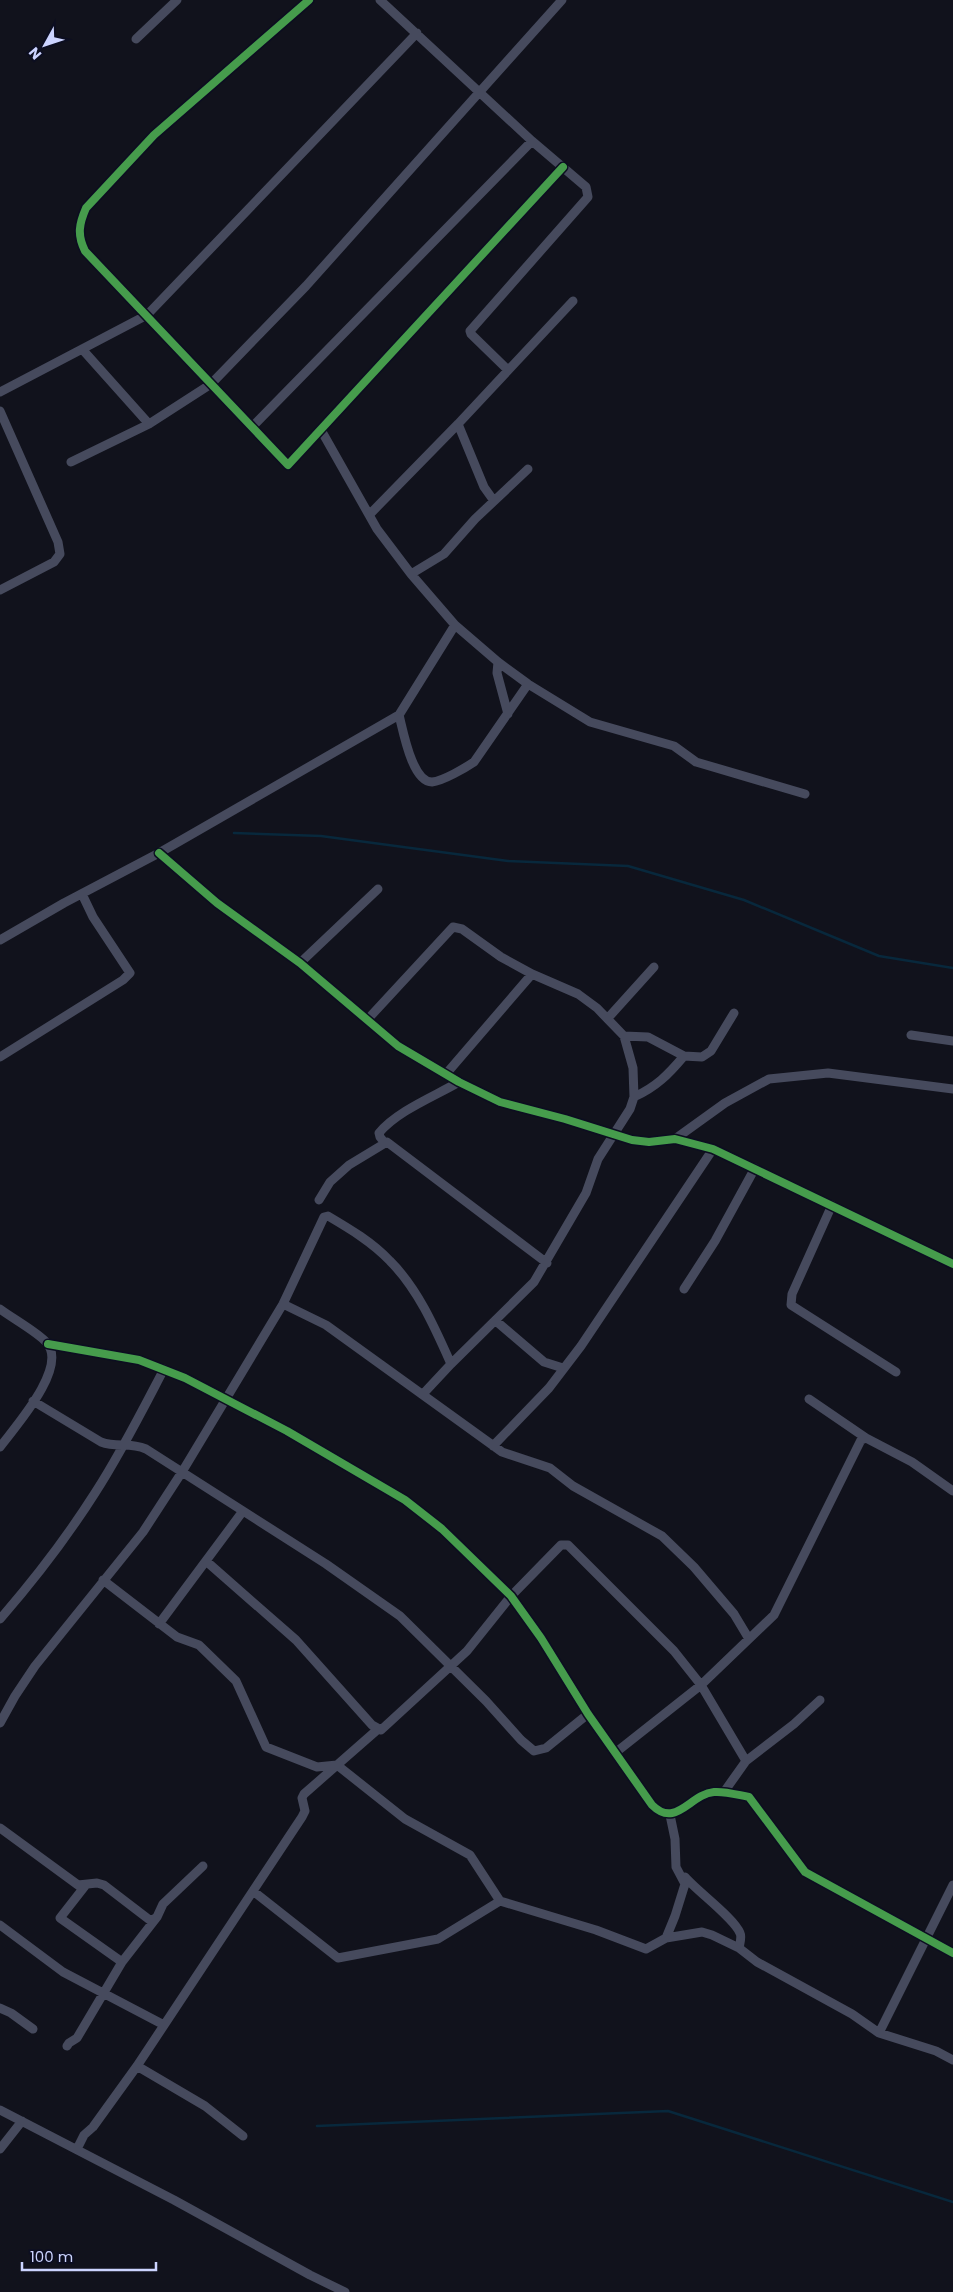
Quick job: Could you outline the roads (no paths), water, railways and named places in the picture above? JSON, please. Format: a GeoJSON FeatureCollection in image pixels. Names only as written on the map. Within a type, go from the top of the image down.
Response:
{"type":"FeatureCollection","features":[{"type":"Feature","properties":{"kind":"street"},"geometry":{"type":"LineString","coordinates":[[136,39],[177,0]]}},
{"type":"Feature","properties":{"kind":"street"},"geometry":{"type":"LineString","coordinates":[[309,0],[154,135],[86,208],[80,223],[80,239],[84,250],[288,466],[563,166]]}},
{"type":"Feature","properties":{"kind":"street"},"geometry":{"type":"LineString","coordinates":[[380,0],[532,141],[586,187],[588,197],[470,331],[508,370]]}},
{"type":"Feature","properties":{"kind":"street"},"geometry":{"type":"LineString","coordinates":[[71,462],[149,424],[211,384],[306,286],[562,0]]}},
{"type":"Feature","properties":{"kind":"street"},"geometry":{"type":"LineString","coordinates":[[0,392],[147,315],[417,33]]}},
{"type":"Feature","properties":{"kind":"street"},"geometry":{"type":"LineString","coordinates":[[252,427],[532,141]]}},
{"type":"Feature","properties":{"kind":"street"},"geometry":{"type":"LineString","coordinates":[[370,514],[458,424],[573,301]]}},
{"type":"Feature","properties":{"kind":"street"},"geometry":{"type":"LineString","coordinates":[[82,349],[149,424]]}},
{"type":"Feature","properties":{"kind":"street"},"geometry":{"type":"LineString","coordinates":[[0,411],[58,542],[60,554],[54,562],[0,590]]}},
{"type":"Feature","properties":{"kind":"street"},"geometry":{"type":"LineString","coordinates":[[458,424],[484,488],[494,501]]}},
{"type":"Feature","properties":{"kind":"street"},"geometry":{"type":"LineString","coordinates":[[321,430],[370,514],[376,529],[411,574],[455,625],[498,662],[528,684],[590,722],[674,746],[696,762],[805,794]]}},
{"type":"Feature","properties":{"kind":"street"},"geometry":{"type":"LineString","coordinates":[[411,574],[444,554],[475,519],[528,469]]}},
{"type":"Feature","properties":{"kind":"street"},"geometry":{"type":"LineString","coordinates":[[0,940],[159,853],[399,715],[404,711],[455,625]]}},
{"type":"Feature","properties":{"kind":"street"},"geometry":{"type":"LineString","coordinates":[[498,662],[497,673],[508,714]]}},
{"type":"Feature","properties":{"kind":"street"},"geometry":{"type":"LineString","coordinates":[[399,715],[411,762],[427,781],[433,782],[464,769],[474,762],[528,684]]}},
{"type":"Feature","properties":{"kind":"street"},"geometry":{"type":"LineString","coordinates":[[159,853],[218,903],[300,963],[398,1046],[459,1082],[500,1102],[632,1140],[650,1142],[675,1139],[713,1149],[953,1264]]}},
{"type":"Feature","properties":{"kind":"street"},"geometry":{"type":"LineString","coordinates":[[300,963],[378,889]]}},
{"type":"Feature","properties":{"kind":"street"},"geometry":{"type":"LineString","coordinates":[[0,1057],[70,1015],[124,980],[130,973],[93,917],[82,894]]}},
{"type":"Feature","properties":{"kind":"street"},"geometry":{"type":"LineString","coordinates":[[367,1020],[454,927],[462,929],[501,957],[532,974],[578,994],[608,1018],[624,1036],[633,1068],[634,1097],[630,1109],[598,1160],[586,1193],[534,1282],[423,1394]]}},
{"type":"Feature","properties":{"kind":"street"},"geometry":{"type":"LineString","coordinates":[[608,1018],[654,967]]}},
{"type":"Feature","properties":{"kind":"street"},"geometry":{"type":"LineString","coordinates":[[446,1074],[532,974]]}},
{"type":"Feature","properties":{"kind":"street"},"geometry":{"type":"LineString","coordinates":[[624,1036],[648,1037],[684,1056],[702,1057],[711,1051],[734,1013]]}},
{"type":"Feature","properties":{"kind":"street"},"geometry":{"type":"LineString","coordinates":[[911,1035],[953,1041]]}},
{"type":"Feature","properties":{"kind":"street"},"geometry":{"type":"LineString","coordinates":[[634,1097],[652,1088],[669,1074],[684,1056]]}},
{"type":"Feature","properties":{"kind":"street"},"geometry":{"type":"LineString","coordinates":[[675,1139],[725,1104],[769,1080],[828,1073],[949,1089],[953,1080]]}},
{"type":"Feature","properties":{"kind":"street"},"geometry":{"type":"LineString","coordinates":[[459,1082],[398,1117],[383,1129],[380,1137],[384,1142],[387,1142],[415,1162],[546,1263]]}},
{"type":"Feature","properties":{"kind":"street"},"geometry":{"type":"LineString","coordinates":[[319,1200],[330,1182],[348,1165],[384,1142]]}},
{"type":"Feature","properties":{"kind":"street"},"geometry":{"type":"LineString","coordinates":[[493,1446],[549,1388],[580,1346],[713,1149]]}},
{"type":"Feature","properties":{"kind":"street"},"geometry":{"type":"LineString","coordinates":[[684,1290],[715,1241],[754,1168]]}},
{"type":"Feature","properties":{"kind":"street"},"geometry":{"type":"LineString","coordinates":[[832,1205],[792,1294],[792,1305],[896,1372]]}},
{"type":"Feature","properties":{"kind":"street"},"geometry":{"type":"LineString","coordinates":[[0,1723],[35,1666],[143,1532],[182,1472],[282,1304],[324,1217],[328,1216],[360,1235],[391,1262],[429,1314],[451,1364]]}},
{"type":"Feature","properties":{"kind":"street"},"geometry":{"type":"LineString","coordinates":[[282,1304],[326,1326],[502,1452],[550,1468],[573,1486],[662,1536],[694,1567],[728,1607],[749,1639]]}},
{"type":"Feature","properties":{"kind":"street"},"geometry":{"type":"LineString","coordinates":[[0,1309],[48,1344],[139,1360],[164,1369],[287,1431],[405,1500],[442,1529],[511,1596],[541,1638],[588,1714],[652,1805],[660,1813],[670,1815],[712,1792],[724,1792],[749,1797],[805,1872],[953,1953]]}},
{"type":"Feature","properties":{"kind":"street"},"geometry":{"type":"LineString","coordinates":[[496,1321],[544,1362],[563,1368]]}},
{"type":"Feature","properties":{"kind":"street"},"geometry":{"type":"LineString","coordinates":[[0,1447],[34,1401],[50,1375],[52,1360],[48,1344]]}},
{"type":"Feature","properties":{"kind":"street"},"geometry":{"type":"LineString","coordinates":[[0,1619],[22,1594],[94,1494],[124,1445],[164,1369]]}},
{"type":"Feature","properties":{"kind":"street"},"geometry":{"type":"LineString","coordinates":[[808,1400],[866,1438],[912,1462],[953,1491]]}},
{"type":"Feature","properties":{"kind":"street"},"geometry":{"type":"LineString","coordinates":[[34,1401],[101,1442],[111,1445],[134,1444],[146,1449],[326,1564],[400,1616],[452,1666],[521,1740],[534,1751],[546,1748],[588,1714]]}},
{"type":"Feature","properties":{"kind":"street"},"geometry":{"type":"LineString","coordinates":[[616,1753],[701,1685],[774,1615],[861,1440],[866,1438]]}},
{"type":"Feature","properties":{"kind":"street"},"geometry":{"type":"LineString","coordinates":[[159,1624],[243,1511]]}},
{"type":"Feature","properties":{"kind":"street"},"geometry":{"type":"LineString","coordinates":[[77,2149],[84,2135],[93,2127],[137,2066],[302,1817],[305,1812],[302,1798],[304,1794],[377,1730],[381,1730],[452,1666],[467,1651],[511,1596],[561,1545],[568,1545],[655,1630],[701,1685],[746,1761]]}},
{"type":"Feature","properties":{"kind":"street"},"geometry":{"type":"LineString","coordinates":[[206,1560],[296,1640],[377,1730]]}},
{"type":"Feature","properties":{"kind":"street"},"geometry":{"type":"LineString","coordinates":[[104,1580],[177,1638],[199,1645],[236,1681],[266,1747],[317,1767],[337,1765],[405,1819],[470,1855],[500,1901],[596,1930],[646,1950],[666,1938],[702,1932],[712,1935],[739,1948],[757,1962],[852,2014],[879,2033],[936,2051],[953,2060]]}},
{"type":"Feature","properties":{"kind":"street"},"geometry":{"type":"LineString","coordinates":[[724,1792],[746,1761],[820,1700]]}},
{"type":"Feature","properties":{"kind":"street"},"geometry":{"type":"LineString","coordinates":[[666,1938],[676,1916],[685,1884],[676,1868],[675,1839],[670,1815]]}},
{"type":"Feature","properties":{"kind":"street"},"geometry":{"type":"LineString","coordinates":[[0,1828],[78,1885],[85,1886],[97,1883],[104,1885],[151,1921],[157,1917]]}},
{"type":"Feature","properties":{"kind":"street"},"geometry":{"type":"LineString","coordinates":[[67,2046],[77,2038],[122,1962],[157,1917],[163,1904],[203,1866]]}},
{"type":"Feature","properties":{"kind":"street"},"geometry":{"type":"LineString","coordinates":[[676,1868],[698,1892],[735,1924],[741,1935],[739,1948]]}},
{"type":"Feature","properties":{"kind":"street"},"geometry":{"type":"LineString","coordinates":[[879,2033],[953,1885]]}},
{"type":"Feature","properties":{"kind":"street"},"geometry":{"type":"LineString","coordinates":[[85,1886],[60,1918],[122,1962]]}},
{"type":"Feature","properties":{"kind":"street"},"geometry":{"type":"LineString","coordinates":[[253,1891],[338,1958],[438,1939],[500,1901]]}},
{"type":"Feature","properties":{"kind":"street"},"geometry":{"type":"LineString","coordinates":[[0,1925],[63,1972],[164,2025]]}},
{"type":"Feature","properties":{"kind":"street"},"geometry":{"type":"LineString","coordinates":[[0,2008],[11,2013],[33,2029]]}},
{"type":"Feature","properties":{"kind":"street"},"geometry":{"type":"LineString","coordinates":[[137,2066],[205,2106],[243,2136]]}},
{"type":"Feature","properties":{"kind":"street"},"geometry":{"type":"LineString","coordinates":[[0,2110],[77,2149],[310,2275],[346,2292]]}},
{"type":"Feature","properties":{"kind":"street"},"geometry":{"type":"LineString","coordinates":[[0,2148],[22,2121]]}},
{"type":"Feature","properties":{"kind":"waterway"},"geometry":{"type":"LineString","coordinates":[[234,833],[321,836],[508,861],[628,866],[744,900],[879,956],[953,968]]}},
{"type":"Feature","properties":{"kind":"waterway"},"geometry":{"type":"LineString","coordinates":[[317,2126],[668,2111],[953,2202]]}}]}
